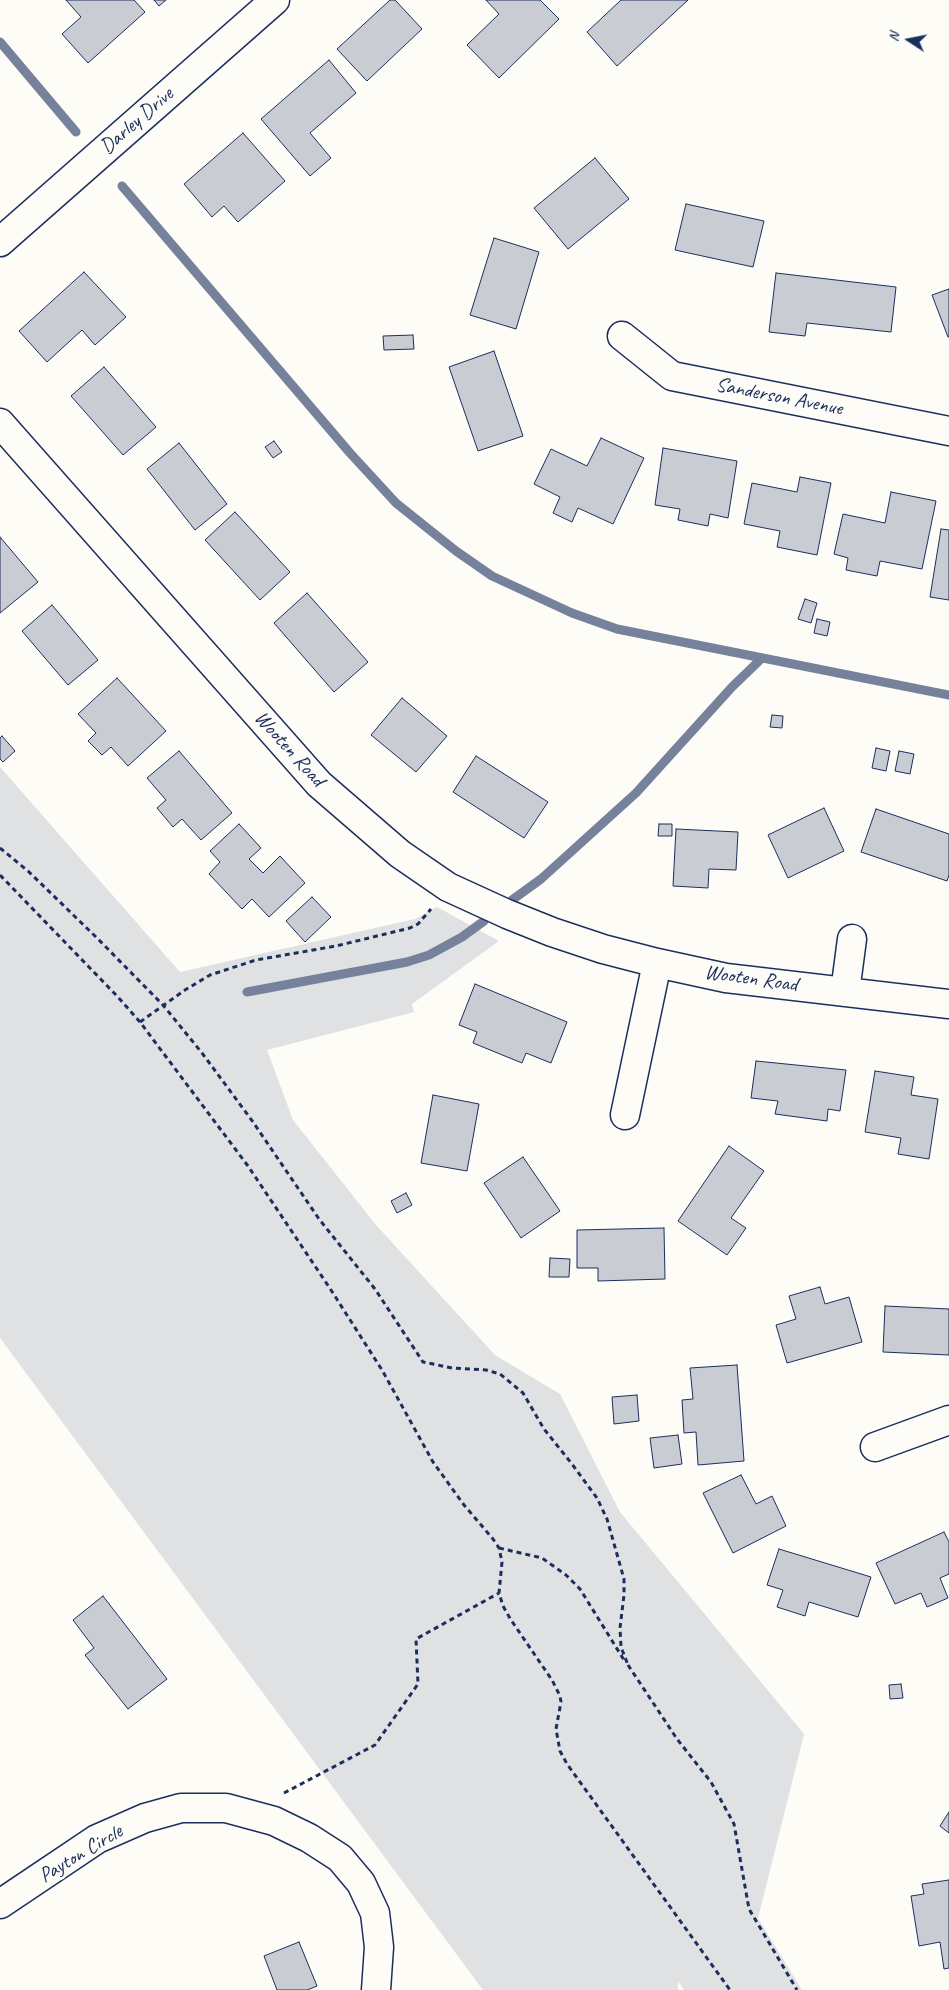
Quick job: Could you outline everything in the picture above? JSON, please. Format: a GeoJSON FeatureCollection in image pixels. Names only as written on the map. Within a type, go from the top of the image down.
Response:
{"type":"FeatureCollection","features":[{"type":"Feature","properties":{"kind":"street","name":"Darley Drive"},"geometry":{"type":"LineString","coordinates":[[0,242],[275,0]]}},
{"type":"Feature","properties":{"kind":"street","name":"Sanderson Avenue"},"geometry":{"type":"LineString","coordinates":[[622,336],[672,376],[949,431]]}},
{"type":"Feature","properties":{"kind":"street","name":"Wooten Road"},"geometry":{"type":"LineString","coordinates":[[0,423],[319,784],[400,854],[448,887],[506,914],[552,932],[657,963],[726,978],[949,1004]]}},
{"type":"Feature","properties":{"kind":"street"},"geometry":{"type":"LineString","coordinates":[[845,992],[852,939]]}},
{"type":"Feature","properties":{"kind":"street"},"geometry":{"type":"LineString","coordinates":[[625,1115],[657,963]]}},
{"type":"Feature","properties":{"kind":"street"},"geometry":{"type":"LineString","coordinates":[[875,1447],[949,1420]]}},
{"type":"Feature","properties":{"kind":"street","name":"Payton Circle"},"geometry":{"type":"LineString","coordinates":[[0,1904],[97,1839],[145,1818],[181,1808],[226,1808],[274,1821],[309,1838],[340,1858],[361,1883],[375,1914],[379,1947],[376,1990]]}},
{"type":"Feature","properties":{"kind":"path"},"geometry":{"type":"LineString","coordinates":[[0,848],[28,871],[163,1005],[202,1053],[253,1122],[318,1219],[375,1289],[423,1362],[452,1368],[486,1370],[500,1374],[522,1394],[544,1429],[597,1498],[613,1539],[624,1579],[620,1628],[621,1647],[628,1666]]}},
{"type":"Feature","properties":{"kind":"path"},"geometry":{"type":"LineString","coordinates":[[0,875],[111,989],[140,1022],[248,1166],[382,1370],[446,1481],[499,1548],[502,1562],[499,1593],[511,1620],[552,1680],[560,1696],[561,1702],[556,1730],[563,1758],[730,1990]]}},
{"type":"Feature","properties":{"kind":"path"},"geometry":{"type":"LineString","coordinates":[[140,1022],[210,975],[232,967],[256,960],[336,946],[410,928],[425,918],[448,887]]}},
{"type":"Feature","properties":{"kind":"path"},"geometry":{"type":"LineString","coordinates":[[499,1548],[542,1558],[566,1575],[580,1589],[628,1666],[677,1739],[711,1782],[734,1824],[749,1909],[797,1990]]}},
{"type":"Feature","properties":{"kind":"path"},"geometry":{"type":"LineString","coordinates":[[274,1821],[283,1793],[375,1745],[418,1684],[416,1639],[499,1593]]}},
{"type":"Feature","properties":{"kind":"shaded area"},"geometry":{"type":"Polygon","coordinates":[[[0,767],[180,972],[415,919],[437,907],[499,941],[412,1004],[414,1012],[267,1050],[293,1120],[376,1225],[495,1355],[560,1394],[620,1512],[804,1734],[758,1918],[802,1990],[684,1990],[678,1981],[678,1990],[483,1990],[0,1338],[0,767]]]}},
{"type":"Feature","properties":{"kind":"building"},"geometry":{"type":"Polygon","coordinates":[[[66,0],[134,0],[145,12],[88,63],[62,34],[81,17],[66,0]]]}},
{"type":"Feature","properties":{"kind":"building"},"geometry":{"type":"Polygon","coordinates":[[[154,0],[166,0],[159,6],[154,0]]]}},
{"type":"Feature","properties":{"kind":"building"},"geometry":{"type":"Polygon","coordinates":[[[390,0],[395,0],[422,29],[367,81],[337,49],[390,0]]]}},
{"type":"Feature","properties":{"kind":"building"},"geometry":{"type":"Polygon","coordinates":[[[486,0],[540,0],[559,19],[499,78],[467,45],[499,14],[486,0]]]}},
{"type":"Feature","properties":{"kind":"building"},"geometry":{"type":"Polygon","coordinates":[[[621,0],[688,0],[617,66],[587,32],[621,0]]]}},
{"type":"Feature","properties":{"kind":"building"},"geometry":{"type":"Polygon","coordinates":[[[329,60],[356,93],[310,133],[331,158],[310,176],[261,119],[329,60]]]}},
{"type":"Feature","properties":{"kind":"building"},"geometry":{"type":"Polygon","coordinates":[[[243,133],[285,181],[238,222],[224,206],[212,217],[184,184],[243,133]]]}},
{"type":"Feature","properties":{"kind":"building"},"geometry":{"type":"Polygon","coordinates":[[[595,158],[629,199],[568,249],[534,208],[595,158]]]}},
{"type":"Feature","properties":{"kind":"building"},"geometry":{"type":"Polygon","coordinates":[[[686,204],[764,221],[753,267],[675,250],[686,204]]]}},
{"type":"Feature","properties":{"kind":"building"},"geometry":{"type":"Polygon","coordinates":[[[494,238],[539,252],[516,329],[470,315],[494,238]]]}},
{"type":"Feature","properties":{"kind":"building"},"geometry":{"type":"Polygon","coordinates":[[[84,272],[126,317],[95,345],[82,330],[47,362],[19,331],[84,272]]]}},
{"type":"Feature","properties":{"kind":"building"},"geometry":{"type":"Polygon","coordinates":[[[776,273],[896,287],[891,332],[807,323],[805,336],[769,332],[776,273]]]}},
{"type":"Feature","properties":{"kind":"building"},"geometry":{"type":"Polygon","coordinates":[[[949,289],[949,337],[948,337],[932,295],[949,289]]]}},
{"type":"Feature","properties":{"kind":"building"},"geometry":{"type":"Polygon","coordinates":[[[413,335],[414,349],[384,350],[383,336],[413,335]]]}},
{"type":"Feature","properties":{"kind":"building"},"geometry":{"type":"Polygon","coordinates":[[[494,351],[523,436],[478,451],[449,367],[494,351]]]}},
{"type":"Feature","properties":{"kind":"building"},"geometry":{"type":"Polygon","coordinates":[[[104,367],[156,427],[123,455],[71,396],[104,367]]]}},
{"type":"Feature","properties":{"kind":"building"},"geometry":{"type":"Polygon","coordinates":[[[601,438],[644,458],[613,524],[578,508],[572,522],[553,513],[560,497],[534,484],[551,449],[587,466],[601,438]]]}},
{"type":"Feature","properties":{"kind":"building"},"geometry":{"type":"Polygon","coordinates":[[[274,441],[282,452],[273,458],[265,447],[274,441]]]}},
{"type":"Feature","properties":{"kind":"building"},"geometry":{"type":"Polygon","coordinates":[[[179,443],[227,504],[195,530],[147,469],[179,443]]]}},
{"type":"Feature","properties":{"kind":"building"},"geometry":{"type":"Polygon","coordinates":[[[663,448],[737,461],[728,518],[710,514],[708,526],[678,520],[680,509],[655,505],[663,448]]]}},
{"type":"Feature","properties":{"kind":"building"},"geometry":{"type":"Polygon","coordinates":[[[800,477],[831,483],[817,555],[777,547],[780,531],[744,524],[752,483],[797,492],[800,477]]]}},
{"type":"Feature","properties":{"kind":"building"},"geometry":{"type":"Polygon","coordinates":[[[891,492],[936,501],[922,569],[880,561],[877,576],[846,570],[848,558],[834,554],[843,514],[885,523],[891,492]]]}},
{"type":"Feature","properties":{"kind":"building"},"geometry":{"type":"Polygon","coordinates":[[[235,512],[290,572],[260,600],[205,540],[235,512]]]}},
{"type":"Feature","properties":{"kind":"building"},"geometry":{"type":"Polygon","coordinates":[[[941,529],[949,530],[949,600],[930,597],[941,529]]]}},
{"type":"Feature","properties":{"kind":"building"},"geometry":{"type":"Polygon","coordinates":[[[0,537],[38,582],[0,613],[0,537]]]}},
{"type":"Feature","properties":{"kind":"building"},"geometry":{"type":"Polygon","coordinates":[[[307,593],[368,662],[334,692],[274,623],[307,593]]]}},
{"type":"Feature","properties":{"kind":"building"},"geometry":{"type":"Polygon","coordinates":[[[805,599],[817,603],[811,623],[798,619],[805,599]]]}},
{"type":"Feature","properties":{"kind":"building"},"geometry":{"type":"Polygon","coordinates":[[[52,605],[98,660],[68,685],[22,631],[52,605]]]}},
{"type":"Feature","properties":{"kind":"building"},"geometry":{"type":"Polygon","coordinates":[[[817,619],[830,622],[827,636],[814,633],[817,619]]]}},
{"type":"Feature","properties":{"kind":"building"},"geometry":{"type":"Polygon","coordinates":[[[117,678],[166,731],[128,766],[111,747],[102,755],[88,741],[96,733],[78,714],[117,678]]]}},
{"type":"Feature","properties":{"kind":"building"},"geometry":{"type":"Polygon","coordinates":[[[402,698],[447,736],[416,772],[371,735],[402,698]]]}},
{"type":"Feature","properties":{"kind":"building"},"geometry":{"type":"Polygon","coordinates":[[[772,715],[783,716],[782,728],[770,727],[772,715]]]}},
{"type":"Feature","properties":{"kind":"building"},"geometry":{"type":"Polygon","coordinates":[[[2,736],[15,751],[3,762],[0,759],[0,738],[2,736]]]}},
{"type":"Feature","properties":{"kind":"building"},"geometry":{"type":"Polygon","coordinates":[[[876,748],[890,751],[886,771],[872,768],[876,748]]]}},
{"type":"Feature","properties":{"kind":"building"},"geometry":{"type":"Polygon","coordinates":[[[179,751],[232,813],[201,840],[182,819],[173,827],[157,808],[166,800],[147,778],[179,751]]]}},
{"type":"Feature","properties":{"kind":"building"},"geometry":{"type":"Polygon","coordinates":[[[899,751],[914,754],[910,774],[895,771],[899,751]]]}},
{"type":"Feature","properties":{"kind":"building"},"geometry":{"type":"Polygon","coordinates":[[[476,756],[548,802],[524,838],[453,792],[476,756]]]}},
{"type":"Feature","properties":{"kind":"building"},"geometry":{"type":"Polygon","coordinates":[[[824,808],[844,851],[788,878],[768,835],[824,808]]]}},
{"type":"Feature","properties":{"kind":"building"},"geometry":{"type":"Polygon","coordinates":[[[876,809],[949,834],[949,875],[947,881],[861,852],[876,809]]]}},
{"type":"Feature","properties":{"kind":"building"},"geometry":{"type":"Polygon","coordinates":[[[239,824],[261,848],[249,859],[263,873],[280,856],[305,883],[269,917],[252,899],[242,909],[209,874],[220,862],[210,851],[239,824]]]}},
{"type":"Feature","properties":{"kind":"building"},"geometry":{"type":"Polygon","coordinates":[[[659,824],[672,824],[672,836],[658,836],[659,824]]]}},
{"type":"Feature","properties":{"kind":"building"},"geometry":{"type":"Polygon","coordinates":[[[676,829],[738,832],[736,870],[709,869],[708,888],[673,886],[676,829]]]}},
{"type":"Feature","properties":{"kind":"building"},"geometry":{"type":"Polygon","coordinates":[[[312,897],[331,917],[305,942],[286,921],[312,897]]]}},
{"type":"Feature","properties":{"kind":"building"},"geometry":{"type":"Polygon","coordinates":[[[475,984],[567,1022],[551,1063],[526,1053],[522,1063],[473,1043],[477,1032],[459,1025],[475,984]]]}},
{"type":"Feature","properties":{"kind":"building"},"geometry":{"type":"Polygon","coordinates":[[[756,1061],[846,1070],[840,1111],[828,1109],[827,1121],[775,1114],[778,1101],[751,1098],[756,1061]]]}},
{"type":"Feature","properties":{"kind":"building"},"geometry":{"type":"Polygon","coordinates":[[[875,1071],[914,1077],[911,1095],[938,1099],[929,1159],[898,1154],[901,1138],[865,1132],[875,1071]]]}},
{"type":"Feature","properties":{"kind":"building"},"geometry":{"type":"Polygon","coordinates":[[[433,1095],[479,1104],[467,1171],[421,1163],[433,1095]]]}},
{"type":"Feature","properties":{"kind":"building"},"geometry":{"type":"Polygon","coordinates":[[[729,1146],[764,1171],[731,1218],[746,1228],[727,1255],[678,1221],[729,1146]]]}},
{"type":"Feature","properties":{"kind":"building"},"geometry":{"type":"Polygon","coordinates":[[[523,1157],[560,1211],[521,1238],[484,1183],[523,1157]]]}},
{"type":"Feature","properties":{"kind":"building"},"geometry":{"type":"Polygon","coordinates":[[[406,1193],[412,1205],[397,1213],[391,1201],[406,1193]]]}},
{"type":"Feature","properties":{"kind":"building"},"geometry":{"type":"Polygon","coordinates":[[[664,1228],[665,1279],[598,1281],[598,1268],[577,1268],[577,1230],[664,1228]]]}},
{"type":"Feature","properties":{"kind":"building"},"geometry":{"type":"Polygon","coordinates":[[[550,1258],[570,1259],[569,1277],[549,1277],[550,1258]]]}},
{"type":"Feature","properties":{"kind":"building"},"geometry":{"type":"Polygon","coordinates":[[[820,1287],[825,1304],[849,1297],[862,1342],[787,1363],[776,1325],[796,1319],[789,1296],[820,1287]]]}},
{"type":"Feature","properties":{"kind":"building"},"geometry":{"type":"Polygon","coordinates":[[[885,1306],[949,1309],[949,1355],[883,1352],[885,1306]]]}},
{"type":"Feature","properties":{"kind":"building"},"geometry":{"type":"Polygon","coordinates":[[[737,1365],[744,1461],[698,1465],[696,1432],[684,1433],[682,1400],[693,1399],[690,1368],[737,1365]]]}},
{"type":"Feature","properties":{"kind":"building"},"geometry":{"type":"Polygon","coordinates":[[[637,1395],[639,1421],[614,1424],[612,1397],[637,1395]]]}},
{"type":"Feature","properties":{"kind":"building"},"geometry":{"type":"Polygon","coordinates":[[[678,1435],[682,1464],[654,1468],[650,1438],[678,1435]]]}},
{"type":"Feature","properties":{"kind":"building"},"geometry":{"type":"Polygon","coordinates":[[[741,1475],[756,1504],[772,1496],[786,1526],[733,1553],[703,1493],[741,1475]]]}},
{"type":"Feature","properties":{"kind":"building"},"geometry":{"type":"Polygon","coordinates":[[[944,1532],[949,1542],[949,1574],[940,1578],[948,1598],[927,1607],[921,1593],[895,1604],[876,1563],[944,1532]]]}},
{"type":"Feature","properties":{"kind":"building"},"geometry":{"type":"Polygon","coordinates":[[[779,1549],[871,1577],[858,1617],[809,1602],[805,1616],[777,1607],[783,1590],[767,1585],[779,1549]]]}},
{"type":"Feature","properties":{"kind":"building"},"geometry":{"type":"Polygon","coordinates":[[[103,1596],[167,1679],[128,1709],[85,1655],[94,1648],[73,1620],[103,1596]]]}},
{"type":"Feature","properties":{"kind":"building"},"geometry":{"type":"Polygon","coordinates":[[[901,1684],[903,1698],[890,1699],[889,1685],[901,1684]]]}},
{"type":"Feature","properties":{"kind":"building"},"geometry":{"type":"Polygon","coordinates":[[[949,1812],[949,1833],[940,1826],[949,1812]]]}},
{"type":"Feature","properties":{"kind":"building"},"geometry":{"type":"Polygon","coordinates":[[[949,1880],[949,1968],[944,1969],[940,1942],[919,1946],[911,1896],[924,1894],[922,1884],[949,1880]]]}},
{"type":"Feature","properties":{"kind":"building"},"geometry":{"type":"Polygon","coordinates":[[[299,1942],[317,1986],[307,1990],[277,1990],[264,1956],[299,1942]]]}},
{"type":"Feature","properties":{"kind":"waterway"},"geometry":{"type":"LineString","coordinates":[[0,42],[76,132]]}},
{"type":"Feature","properties":{"kind":"waterway"},"geometry":{"type":"LineString","coordinates":[[122,186],[350,453],[396,503],[456,551],[492,576],[572,613],[617,629],[949,695]]}},
{"type":"Feature","properties":{"kind":"waterway"},"geometry":{"type":"LineString","coordinates":[[512,900],[541,879],[636,793],[732,687],[762,658]]}},
{"type":"Feature","properties":{"kind":"waterway"},"geometry":{"type":"LineString","coordinates":[[247,992],[407,962],[429,955],[462,937],[484,921]]}}]}
